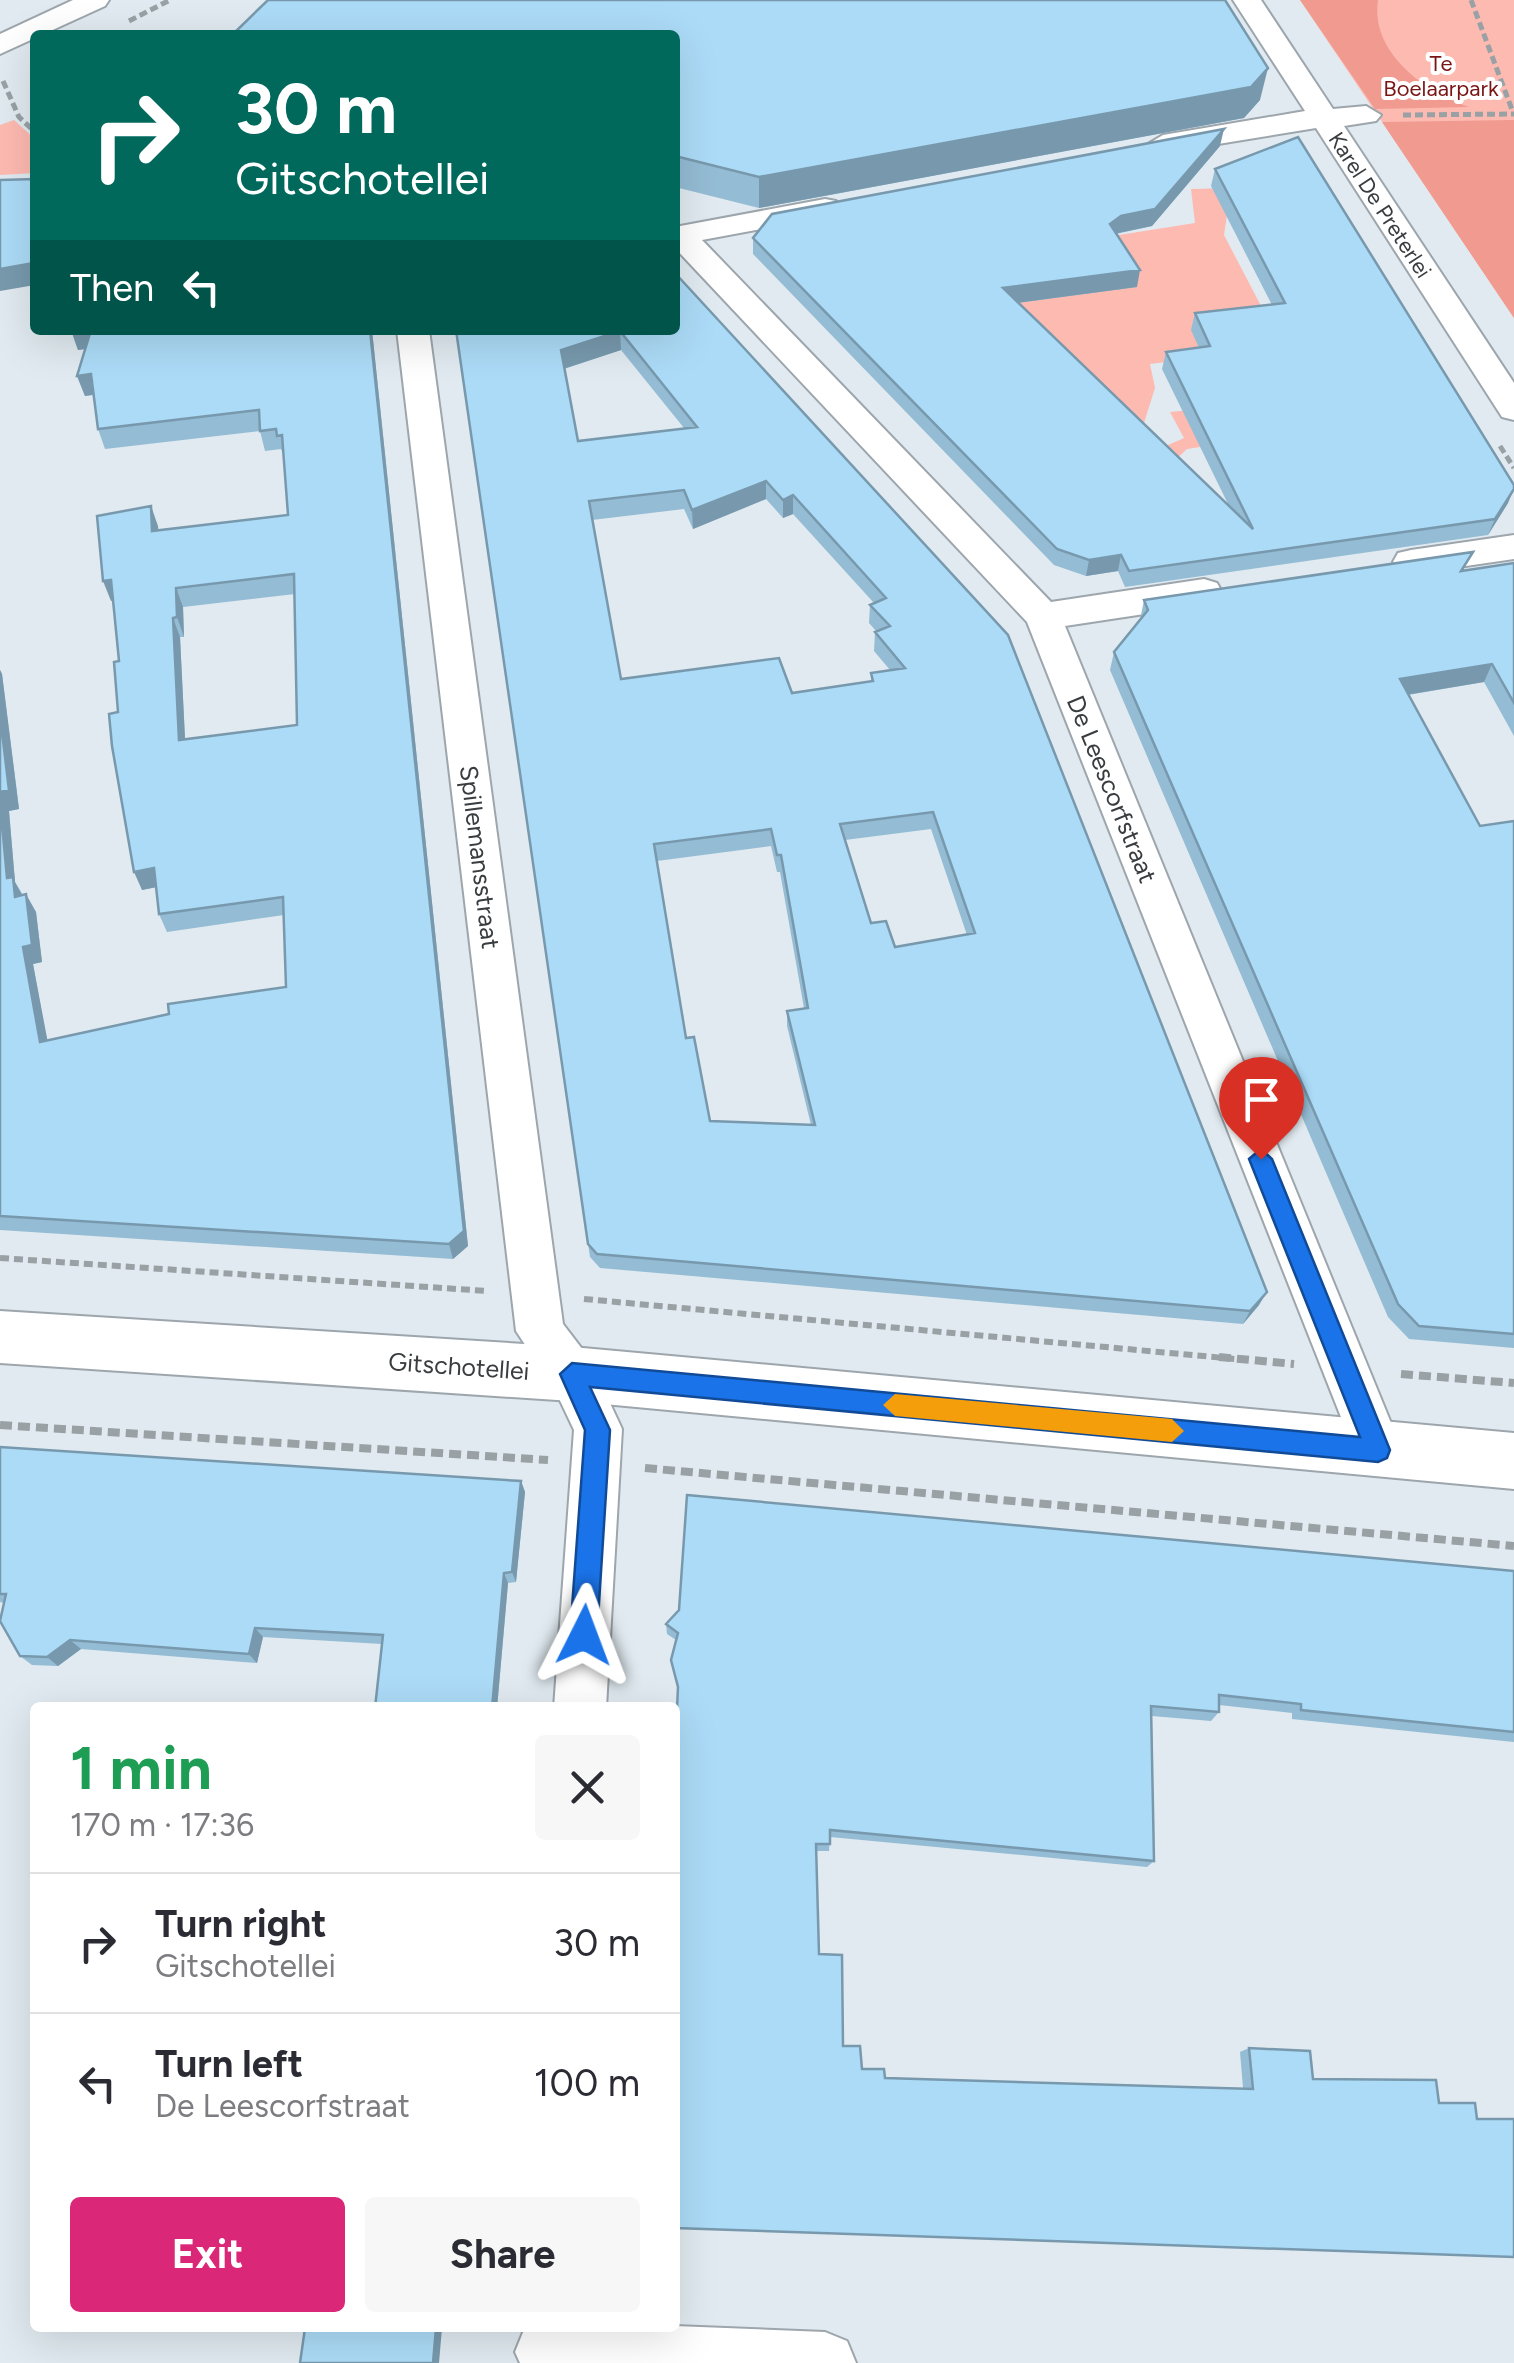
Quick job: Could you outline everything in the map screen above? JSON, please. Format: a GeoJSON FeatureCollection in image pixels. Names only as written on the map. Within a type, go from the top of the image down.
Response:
{"type":"FeatureCollection","features":[{"type":"Feature","properties":{"kind":"street"},"geometry":{"type":"LineString","coordinates":[[39,30],[94,0]]}},
{"type":"Feature","properties":{"kind":"street","name":"Karel De Preterlei"},"geometry":{"type":"LineString","coordinates":[[1248,0],[1514,409]]}},
{"type":"Feature","properties":{"kind":"street"},"geometry":{"type":"LineString","coordinates":[[0,45],[30,35]]}},
{"type":"Feature","properties":{"kind":"street"},"geometry":{"type":"LineString","coordinates":[[1124,152],[1321,117],[1366,116]]}},
{"type":"Feature","properties":{"kind":"street"},"geometry":{"type":"LineString","coordinates":[[680,235],[850,203]]}},
{"type":"Feature","properties":{"kind":"street","name":"De Leescorfstraat"},"geometry":{"type":"LineString","coordinates":[[680,237],[1042,616],[1378,1450]]}},
{"type":"Feature","properties":{"kind":"street","name":"Spillemansstraat"},"geometry":{"type":"LineString","coordinates":[[414,335],[540,1330],[572,1374],[598,1430],[580,1702]]}},
{"type":"Feature","properties":{"kind":"street"},"geometry":{"type":"LineString","coordinates":[[1376,567],[1514,546]]}},
{"type":"Feature","properties":{"kind":"street"},"geometry":{"type":"LineString","coordinates":[[1042,616],[1239,587]]}},
{"type":"Feature","properties":{"kind":"street","name":"Gitschotellei"},"geometry":{"type":"LineString","coordinates":[[0,1337],[572,1374],[1514,1461]]}},
{"type":"Feature","properties":{"kind":"street"},"geometry":{"type":"LineString","coordinates":[[546,2348],[825,2363]]}},
{"type":"Feature","properties":{"kind":"path"},"geometry":{"type":"LineString","coordinates":[[119,26],[170,0]]}},
{"type":"Feature","properties":{"kind":"path"},"geometry":{"type":"LineString","coordinates":[[1366,116],[1514,114],[1471,0]]}},
{"type":"Feature","properties":{"kind":"path"},"geometry":{"type":"LineString","coordinates":[[4,81],[19,117],[30,127]]}},
{"type":"Feature","properties":{"kind":"path"},"geometry":{"type":"LineString","coordinates":[[0,1258],[536,1294],[1514,1383]]}},
{"type":"Feature","properties":{"kind":"path"},"geometry":{"type":"LineString","coordinates":[[0,1425],[594,1463],[1514,1546]]}},
{"type":"Feature","properties":{"kind":"green space","name":"Te Boelaarpark"},"geometry":{"type":"Polygon","coordinates":[[[1300,0],[1514,0],[1514,318],[1300,0]]]}},
{"type":"Feature","properties":{"kind":"green space"},"geometry":{"type":"Polygon","coordinates":[[[14,120],[30,134],[30,173],[0,175],[0,125],[14,120]]]}},
{"type":"Feature","properties":{"kind":"green space"},"geometry":{"type":"Polygon","coordinates":[[[1231,188],[1224,235],[1283,348],[1150,364],[1155,388],[1132,461],[1184,438],[1170,412],[1310,398],[1272,436],[1187,449],[1149,485],[878,273],[1195,223],[1191,189],[1231,188]]]}},
{"type":"Feature","properties":{"kind":"shaded area"},"geometry":{"type":"Polygon","coordinates":[[[1300,0],[1378,0],[1383,37],[1404,68],[1435,91],[1469,107],[1375,109],[1300,0]]]}},
{"type":"Feature","properties":{"kind":"shaded area"},"geometry":{"type":"Polygon","coordinates":[[[1514,120],[1514,318],[1382,122],[1514,120]]]}},
{"type":"Feature","properties":{"kind":"building"},"geometry":{"type":"Polygon","coordinates":[[[268,0],[1225,0],[1268,68],[1251,87],[759,177],[680,157],[680,30],[237,30],[268,0]]]}},
{"type":"Feature","properties":{"kind":"building"},"geometry":{"type":"Polygon","coordinates":[[[1224,129],[1155,209],[1121,216],[1110,224],[1140,270],[1003,288],[1253,529],[1166,352],[1210,346],[1195,313],[1285,303],[1215,169],[1298,137],[1514,485],[1495,519],[1129,571],[1121,555],[1089,560],[1057,549],[753,238],[772,214],[1224,129]]]}},
{"type":"Feature","properties":{"kind":"building"},"geometry":{"type":"Polygon","coordinates":[[[30,179],[30,264],[0,269],[0,180],[30,179]]]}},
{"type":"Feature","properties":{"kind":"building"},"geometry":{"type":"Polygon","coordinates":[[[680,278],[1008,635],[1267,1292],[1250,1311],[597,1254],[588,1244],[457,335],[608,335],[561,350],[578,441],[697,427],[623,335],[680,335],[680,278]],[[766,481],[692,510],[684,490],[589,501],[621,679],[779,658],[792,693],[873,681],[871,673],[905,668],[875,632],[890,626],[870,605],[886,598],[793,495],[783,500],[766,481]],[[933,812],[840,824],[871,923],[886,921],[895,947],[975,933],[933,812]],[[771,829],[654,844],[686,1038],[694,1037],[710,1121],[815,1125],[787,1011],[808,1008],[781,855],[777,855],[771,829]]]}},
{"type":"Feature","properties":{"kind":"building"},"geometry":{"type":"Polygon","coordinates":[[[89,335],[371,335],[464,1231],[449,1244],[0,1216],[0,802],[7,878],[13,877],[15,897],[26,894],[32,945],[23,947],[40,1042],[169,1014],[168,1004],[286,987],[283,897],[159,914],[154,868],[134,872],[112,746],[109,714],[118,712],[114,662],[119,661],[111,580],[103,581],[97,516],[151,506],[152,531],[288,515],[282,435],[277,436],[276,429],[260,431],[259,410],[98,429],[91,374],[77,376],[89,335]],[[294,574],[176,588],[177,617],[173,618],[179,740],[297,725],[294,574]]]}},
{"type":"Feature","properties":{"kind":"building"},"geometry":{"type":"Polygon","coordinates":[[[1473,552],[1461,571],[1514,563],[1514,703],[1492,664],[1400,679],[1480,826],[1514,821],[1514,1334],[1419,1326],[1398,1304],[1114,652],[1148,610],[1144,600],[1473,552]]]}},
{"type":"Feature","properties":{"kind":"building"},"geometry":{"type":"Polygon","coordinates":[[[0,716],[9,790],[0,792],[0,716]]]}},
{"type":"Feature","properties":{"kind":"building"},"geometry":{"type":"Polygon","coordinates":[[[0,1447],[521,1481],[512,1572],[504,1573],[493,1702],[376,1702],[383,1635],[255,1628],[249,1654],[70,1640],[47,1657],[20,1656],[0,1621],[6,1594],[0,1594],[0,1447]]]}},
{"type":"Feature","properties":{"kind":"building"},"geometry":{"type":"Polygon","coordinates":[[[687,1495],[1514,1571],[1514,1732],[1301,1710],[1301,1704],[1219,1695],[1219,1712],[1151,1706],[1154,1861],[830,1830],[830,1844],[816,1844],[819,1954],[842,1955],[843,2046],[860,2046],[862,2069],[884,2069],[885,2078],[1253,2089],[1249,2048],[1310,2051],[1313,2079],[1436,2080],[1439,2103],[1475,2103],[1477,2119],[1514,2119],[1514,2257],[680,2228],[680,1702],[671,1660],[678,1633],[666,1624],[679,1610],[687,1495]]]}},
{"type":"Feature","properties":{"kind":"building"},"geometry":{"type":"Polygon","coordinates":[[[304,2332],[436,2332],[433,2363],[300,2363],[304,2332]]]}},
{"type":"Feature","properties":{"kind":"slow traffic"},"geometry":{"type":"LineString","coordinates":[[895,1405],[1172,1431]]}},
{"type":"Feature","properties":{"kind":"route"},"geometry":{"type":"LineString","coordinates":[[584,1635],[598,1430],[572,1374],[1378,1450],[1261,1159]]}}]}
